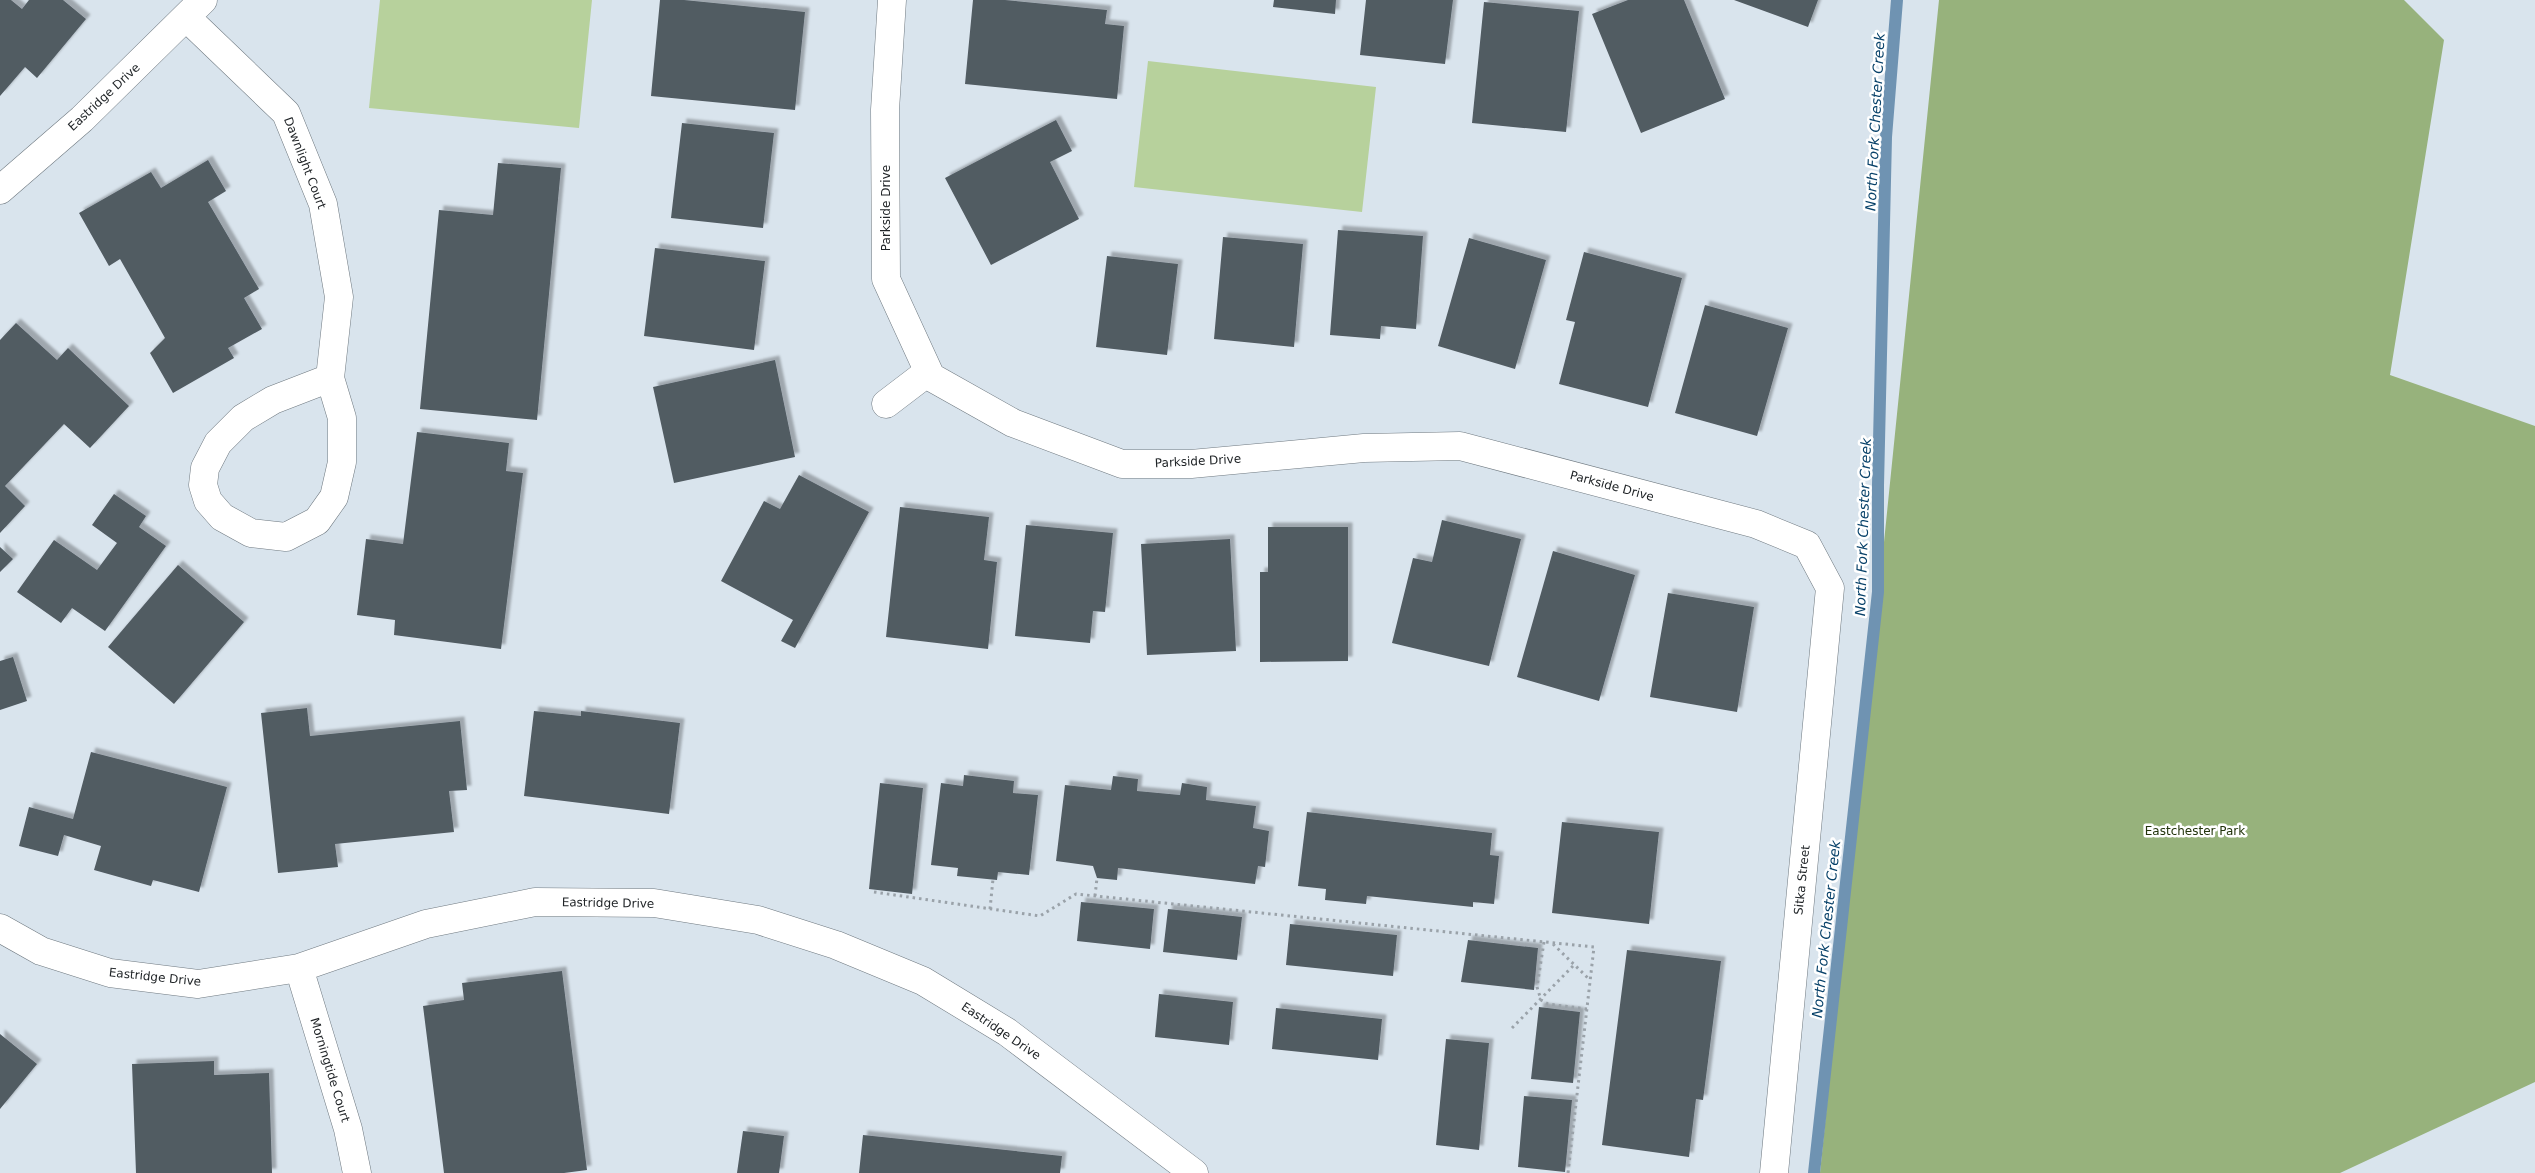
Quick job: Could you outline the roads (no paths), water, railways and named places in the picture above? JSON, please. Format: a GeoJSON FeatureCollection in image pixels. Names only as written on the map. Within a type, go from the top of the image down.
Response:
{"type":"FeatureCollection","features":[{"type":"Feature","properties":{"kind":"street","name":"Parkside Drive"},"geometry":{"type":"LineString","coordinates":[[892,0],[885,110],[886,279],[931,377],[1013,423],[1122,464],[1191,464],[1364,448],[1460,446],[1756,524],[1807,545],[1830,588]]}},
{"type":"Feature","properties":{"kind":"street","name":"Eastridge Drive"},"geometry":{"type":"LineString","coordinates":[[1,189],[82,119],[195,9]]}},
{"type":"Feature","properties":{"kind":"street","name":"Dawnlight Court"},"geometry":{"type":"LineString","coordinates":[[195,9],[286,113],[323,204],[339,297],[330,378],[342,418],[342,462],[334,497],[317,521],[286,537],[251,533],[222,517],[208,501],[203,485],[205,468],[218,443],[243,418],[273,400],[330,378]]}},
{"type":"Feature","properties":{"kind":"street"},"geometry":{"type":"LineString","coordinates":[[886,404],[928,372]]}},
{"type":"Feature","properties":{"kind":"street","name":"Sitka Street"},"geometry":{"type":"LineString","coordinates":[[1774,1173],[1830,588]]}},
{"type":"Feature","properties":{"kind":"street","name":"Eastridge Drive"},"geometry":{"type":"LineString","coordinates":[[0,928],[41,951],[110,973],[198,984],[299,968],[426,924],[535,902],[654,903],[758,920],[836,945],[923,981],[1007,1032],[1194,1173]]}},
{"type":"Feature","properties":{"kind":"street","name":"Morningtide Court"},"geometry":{"type":"LineString","coordinates":[[299,968],[348,1129],[357,1173]]}},
{"type":"Feature","properties":{"kind":"waterway","name":"North Fork Chester Creek"},"geometry":{"type":"LineString","coordinates":[[1814,1173],[1878,592],[1878,485],[1886,137],[1897,0]]}},
{"type":"Feature","properties":{"kind":"park label","name":"Eastchester Park"},"geometry":{"type":"Point","coordinates":[2195,831]}}]}
